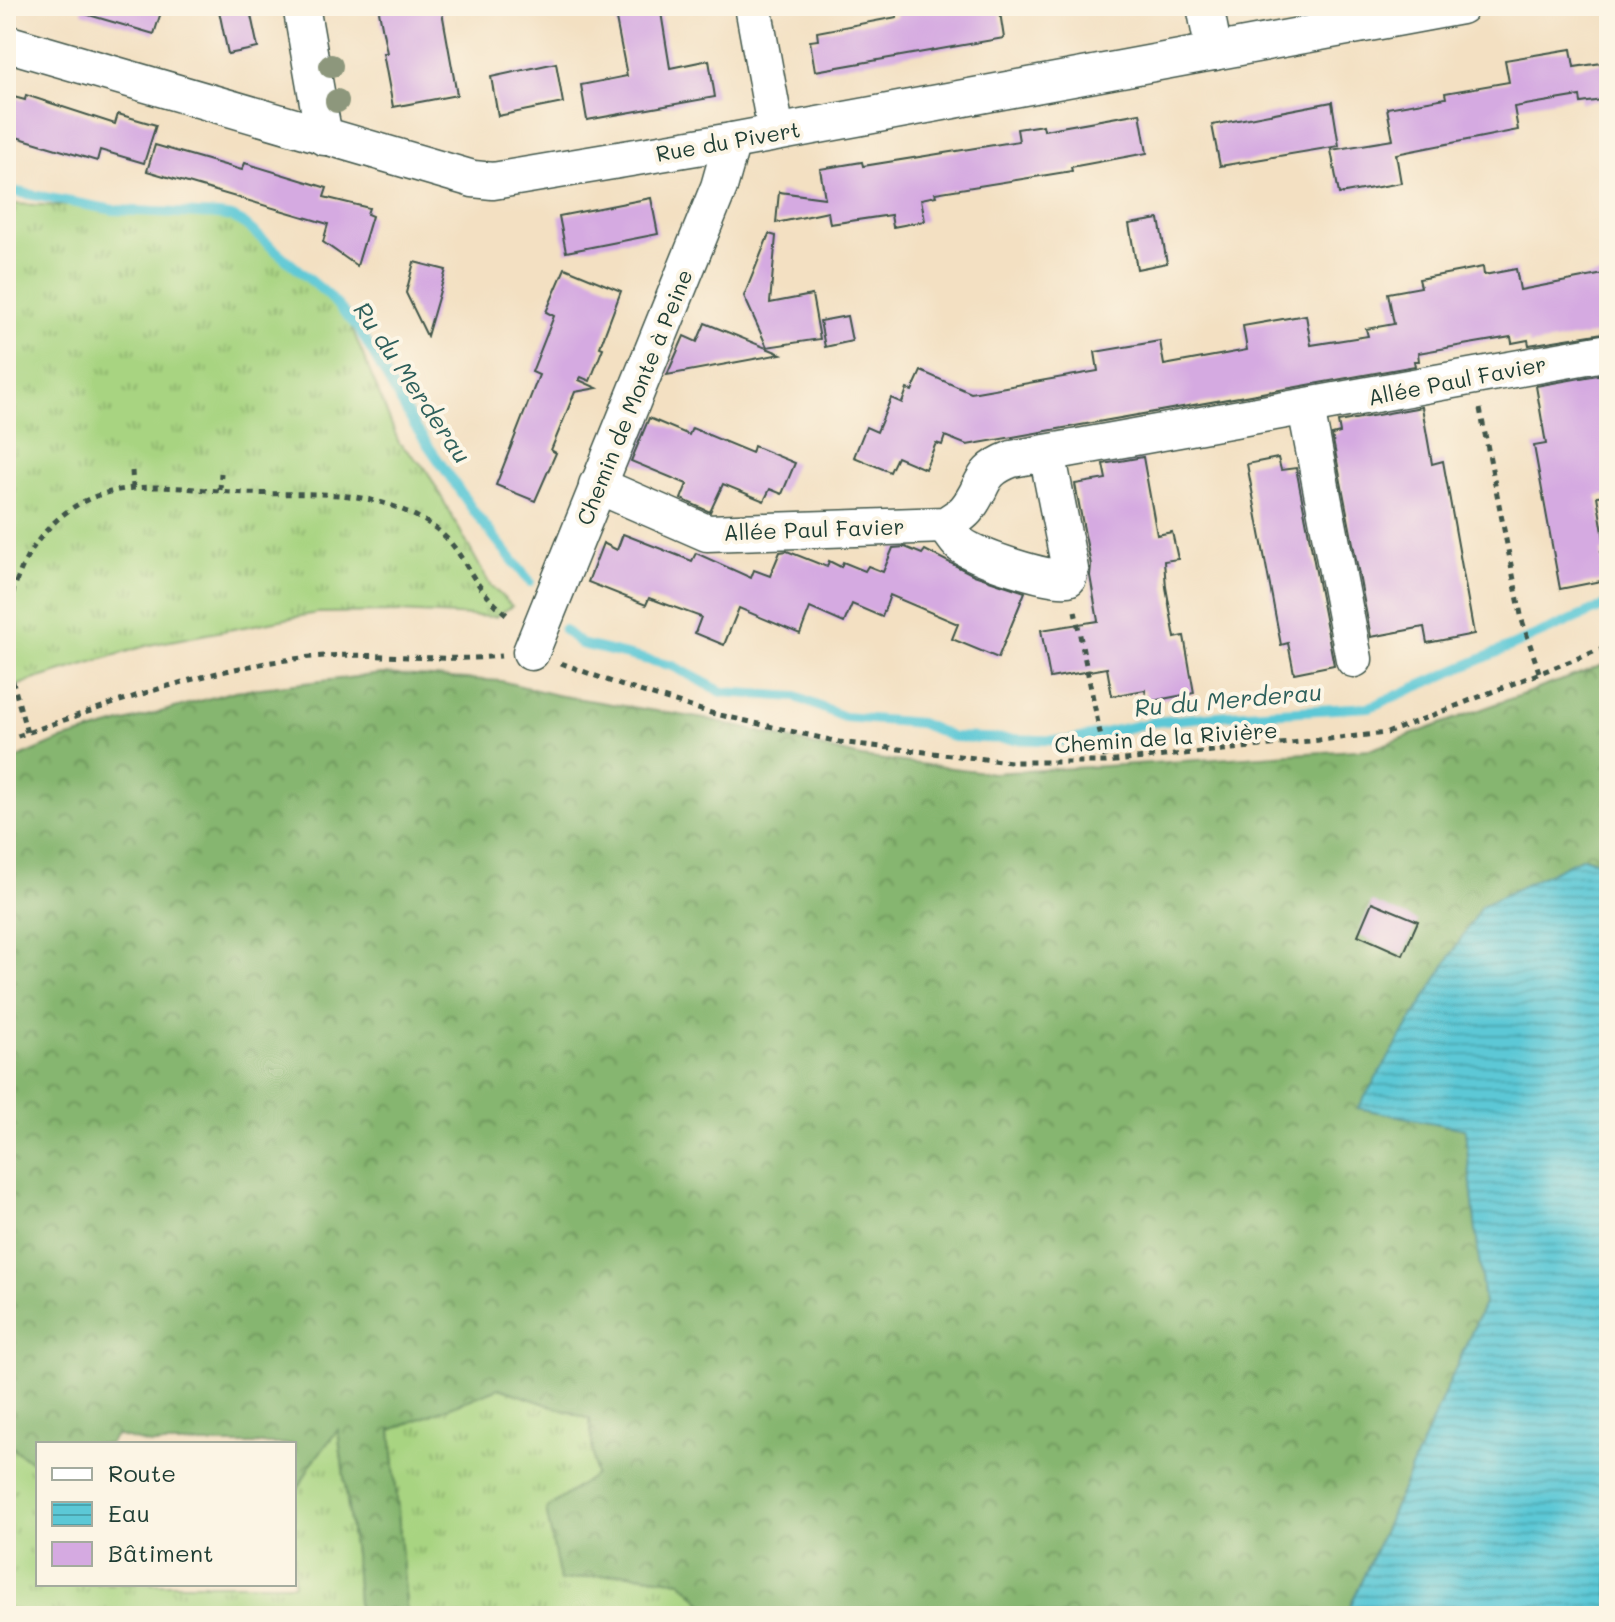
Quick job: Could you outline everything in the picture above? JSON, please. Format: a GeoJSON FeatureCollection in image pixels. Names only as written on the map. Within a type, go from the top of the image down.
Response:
{"type":"FeatureCollection","features":[{"type":"Feature","properties":{"kind":"street"},"geometry":{"type":"LineString","coordinates":[[301,6],[324,137]]}},
{"type":"Feature","properties":{"kind":"street"},"geometry":{"type":"LineString","coordinates":[[753,6],[776,132]]}},
{"type":"Feature","properties":{"kind":"street"},"geometry":{"type":"LineString","coordinates":[[1205,6],[1214,52]]}},
{"type":"Feature","properties":{"kind":"street","name":"Rue du Pivert"},"geometry":{"type":"LineString","coordinates":[[6,43],[324,137],[473,179],[493,181],[732,141],[1461,6]]}},
{"type":"Feature","properties":{"kind":"street","name":"Chemin de Monte à Peine"},"geometry":{"type":"LineString","coordinates":[[534,646],[719,187],[732,141]]}},
{"type":"Feature","properties":{"kind":"street","name":"Allée Paul Favier"},"geometry":{"type":"LineString","coordinates":[[597,485],[707,533],[946,525],[966,510],[987,474],[995,466],[1012,459],[1609,352]]}},
{"type":"Feature","properties":{"kind":"street"},"geometry":{"type":"LineString","coordinates":[[1306,408],[1354,659]]}},
{"type":"Feature","properties":{"kind":"street"},"geometry":{"type":"LineString","coordinates":[[946,525],[960,544],[997,561],[1057,580],[1068,578],[1070,569],[1047,453]]}},
{"type":"Feature","properties":{"kind":"path"},"geometry":{"type":"LineString","coordinates":[[1474,377],[1522,620],[1539,672]]}},
{"type":"Feature","properties":{"kind":"path"},"geometry":{"type":"LineString","coordinates":[[132,471],[133,488]]}},
{"type":"Feature","properties":{"kind":"path"},"geometry":{"type":"LineString","coordinates":[[220,490],[221,473]]}},
{"type":"Feature","properties":{"kind":"path"},"geometry":{"type":"LineString","coordinates":[[6,630],[15,583],[26,556],[56,519],[77,503],[95,495],[133,488],[220,490],[342,494],[404,511],[441,533],[462,555],[480,587],[534,646]]}},
{"type":"Feature","properties":{"kind":"path"},"geometry":{"type":"LineString","coordinates":[[1068,578],[1106,762]]}},
{"type":"Feature","properties":{"kind":"path"},"geometry":{"type":"LineString","coordinates":[[6,740],[110,702],[183,681],[276,661],[350,654],[480,658],[534,646]]}},
{"type":"Feature","properties":{"kind":"path","name":"Chemin de la Rivière"},"geometry":{"type":"LineString","coordinates":[[534,646],[620,685],[711,713],[839,742],[1010,762],[1106,762],[1387,733],[1609,646]]}},
{"type":"Feature","properties":{"kind":"path"},"geometry":{"type":"LineString","coordinates":[[6,657],[27,733]]}},
{"type":"Feature","properties":{"kind":"green space"},"geometry":{"type":"Polygon","coordinates":[[[6,204],[131,208],[233,219],[345,311],[399,443],[426,469],[490,585],[512,606],[495,617],[399,612],[317,613],[149,645],[29,681],[6,691],[6,204]]]}},
{"type":"Feature","properties":{"kind":"green space"},"geometry":{"type":"Polygon","coordinates":[[[1609,663],[1609,865],[1583,857],[1358,1108],[1465,1129],[1484,1304],[1346,1616],[715,1616],[681,1581],[622,1573],[560,1581],[546,1509],[595,1475],[590,1419],[499,1388],[391,1430],[407,1616],[359,1616],[338,1430],[311,1464],[296,1493],[296,1442],[142,1442],[115,1435],[110,1442],[36,1442],[36,1466],[6,1443],[6,763],[58,741],[235,691],[382,674],[501,681],[556,695],[711,720],[861,757],[993,773],[1372,749],[1609,663]]]}},
{"type":"Feature","properties":{"kind":"green space"},"geometry":{"type":"Polygon","coordinates":[[[499,1388],[590,1419],[595,1475],[560,1581],[622,1573],[681,1581],[715,1616],[407,1616],[391,1430],[499,1388]]]}},
{"type":"Feature","properties":{"kind":"green space"},"geometry":{"type":"Polygon","coordinates":[[[338,1429],[359,1616],[6,1616],[6,1443],[36,1466],[36,1586],[296,1586],[296,1493],[311,1464],[338,1429]]]}},
{"type":"Feature","properties":{"kind":"water"},"geometry":{"type":"Polygon","coordinates":[[[1583,857],[1609,865],[1609,1616],[1346,1616],[1484,1304],[1465,1129],[1358,1108],[1481,906],[1583,857]]]}},
{"type":"Feature","properties":{"kind":"building"},"geometry":{"type":"Polygon","coordinates":[[[83,6],[163,6],[154,34],[82,13],[83,6]]]}},
{"type":"Feature","properties":{"kind":"building"},"geometry":{"type":"Polygon","coordinates":[[[218,6],[249,6],[258,48],[228,54],[218,6]]]}},
{"type":"Feature","properties":{"kind":"building"},"geometry":{"type":"Polygon","coordinates":[[[378,6],[441,6],[457,95],[393,107],[378,6]]]}},
{"type":"Feature","properties":{"kind":"building"},"geometry":{"type":"Polygon","coordinates":[[[660,6],[670,68],[709,60],[715,97],[587,120],[581,85],[627,76],[615,14],[660,6]]]}},
{"type":"Feature","properties":{"kind":"building"},"geometry":{"type":"Polygon","coordinates":[[[913,6],[999,6],[1004,38],[815,71],[810,41],[818,40],[817,32],[897,17],[896,9],[913,6]]]}},
{"type":"Feature","properties":{"kind":"building"},"geometry":{"type":"Polygon","coordinates":[[[1571,49],[1574,67],[1609,62],[1609,99],[1581,103],[1580,96],[1514,107],[1518,130],[1396,154],[1401,183],[1339,194],[1331,150],[1393,140],[1387,108],[1446,98],[1445,93],[1509,82],[1505,60],[1571,49]]]}},
{"type":"Feature","properties":{"kind":"building"},"geometry":{"type":"Polygon","coordinates":[[[556,63],[563,103],[498,116],[491,77],[556,63]]]}},
{"type":"Feature","properties":{"kind":"building"},"geometry":{"type":"Polygon","coordinates":[[[6,95],[25,100],[26,95],[115,124],[118,114],[156,125],[144,163],[100,150],[97,161],[6,134],[6,95]]]}},
{"type":"Feature","properties":{"kind":"building"},"geometry":{"type":"Polygon","coordinates":[[[1332,102],[1339,146],[1220,166],[1212,125],[1332,102]]]}},
{"type":"Feature","properties":{"kind":"building"},"geometry":{"type":"Polygon","coordinates":[[[1140,113],[1147,153],[1071,167],[1072,171],[935,193],[936,196],[921,199],[925,221],[893,227],[891,215],[830,224],[828,212],[776,223],[779,192],[825,198],[820,169],[862,162],[863,166],[1019,141],[1017,129],[1043,125],[1044,130],[1140,113]]]}},
{"type":"Feature","properties":{"kind":"building"},"geometry":{"type":"Polygon","coordinates":[[[155,145],[242,170],[245,163],[327,188],[324,197],[369,208],[367,214],[372,216],[357,266],[323,242],[328,224],[147,171],[155,145]]]}},
{"type":"Feature","properties":{"kind":"building"},"geometry":{"type":"Polygon","coordinates":[[[651,198],[658,234],[566,252],[559,216],[651,198]]]}},
{"type":"Feature","properties":{"kind":"building"},"geometry":{"type":"Polygon","coordinates":[[[1159,219],[1167,263],[1137,269],[1129,224],[1159,219]]]}},
{"type":"Feature","properties":{"kind":"building"},"geometry":{"type":"Polygon","coordinates":[[[769,234],[776,236],[770,303],[812,295],[820,339],[767,347],[744,296],[769,234]]]}},
{"type":"Feature","properties":{"kind":"building"},"geometry":{"type":"Polygon","coordinates":[[[414,262],[446,270],[427,336],[406,293],[414,262]]]}},
{"type":"Feature","properties":{"kind":"building"},"geometry":{"type":"Polygon","coordinates":[[[1483,267],[1484,275],[1516,269],[1520,290],[1609,273],[1609,332],[1529,345],[1528,340],[1512,343],[1511,337],[1463,345],[1418,353],[1419,361],[1414,361],[1415,366],[967,445],[945,436],[942,445],[936,443],[925,469],[897,457],[890,472],[854,457],[866,427],[877,432],[891,398],[902,403],[907,389],[912,391],[921,371],[971,393],[1098,371],[1095,352],[1160,341],[1164,365],[1247,350],[1243,326],[1306,315],[1311,345],[1368,336],[1366,329],[1394,324],[1388,293],[1421,287],[1419,279],[1483,267]]]}},
{"type":"Feature","properties":{"kind":"building"},"geometry":{"type":"Polygon","coordinates":[[[565,268],[621,291],[590,381],[581,377],[579,380],[597,388],[575,392],[551,450],[556,453],[535,501],[496,485],[539,375],[532,372],[554,316],[546,312],[565,268]]]}},
{"type":"Feature","properties":{"kind":"building"},"geometry":{"type":"Polygon","coordinates":[[[847,316],[852,341],[825,347],[820,321],[847,316]]]}},
{"type":"Feature","properties":{"kind":"building"},"geometry":{"type":"Polygon","coordinates":[[[705,323],[781,354],[667,375],[684,336],[697,342],[705,323]]]}},
{"type":"Feature","properties":{"kind":"building"},"geometry":{"type":"Polygon","coordinates":[[[1609,373],[1609,495],[1597,496],[1606,551],[1601,551],[1606,580],[1560,589],[1534,446],[1546,444],[1536,386],[1609,373]]]}},
{"type":"Feature","properties":{"kind":"building"},"geometry":{"type":"Polygon","coordinates":[[[1422,407],[1432,464],[1443,461],[1474,634],[1427,643],[1424,627],[1371,637],[1332,435],[1340,433],[1338,422],[1422,407]]]}},
{"type":"Feature","properties":{"kind":"building"},"geometry":{"type":"Polygon","coordinates":[[[649,418],[689,435],[692,428],[752,453],[754,446],[795,463],[782,494],[770,489],[764,501],[723,484],[710,512],[681,499],[687,484],[631,461],[649,418]]]}},
{"type":"Feature","properties":{"kind":"building"},"geometry":{"type":"Polygon","coordinates":[[[1143,457],[1157,535],[1172,532],[1178,559],[1164,561],[1166,587],[1175,638],[1184,636],[1194,693],[1147,702],[1145,690],[1112,696],[1107,668],[1050,678],[1041,630],[1098,621],[1075,484],[1106,479],[1103,464],[1143,457]]]}},
{"type":"Feature","properties":{"kind":"building"},"geometry":{"type":"Polygon","coordinates":[[[1278,458],[1281,470],[1296,468],[1334,665],[1294,673],[1288,643],[1281,645],[1247,464],[1278,458]]]}},
{"type":"Feature","properties":{"kind":"building"},"geometry":{"type":"Polygon","coordinates":[[[623,534],[692,561],[696,553],[751,578],[754,570],[770,576],[780,552],[787,551],[827,567],[829,561],[841,567],[843,562],[865,571],[868,566],[883,572],[893,548],[905,547],[922,554],[925,550],[974,575],[1025,592],[998,658],[952,639],[958,624],[890,595],[882,617],[852,604],[844,623],[810,608],[800,634],[739,608],[724,645],[695,633],[701,617],[649,598],[646,605],[588,582],[603,543],[617,550],[623,534]]]}},
{"type":"Feature","properties":{"kind":"building"},"geometry":{"type":"Polygon","coordinates":[[[1372,902],[1418,921],[1403,955],[1358,935],[1372,902]]]}},
{"type":"Feature","properties":{"kind":"waterway","name":"Ru du Merderau"},"geometry":{"type":"LineString","coordinates":[[6,190],[114,210],[219,215],[242,222],[328,295],[359,329],[414,425],[475,513],[530,582]]}},
{"type":"Feature","properties":{"kind":"waterway","name":"Ru du Merderau"},"geometry":{"type":"LineString","coordinates":[[564,630],[581,644],[673,666],[722,692],[796,697],[844,717],[920,723],[953,737],[1068,741],[1154,722],[1370,707],[1609,604]]}}]}
